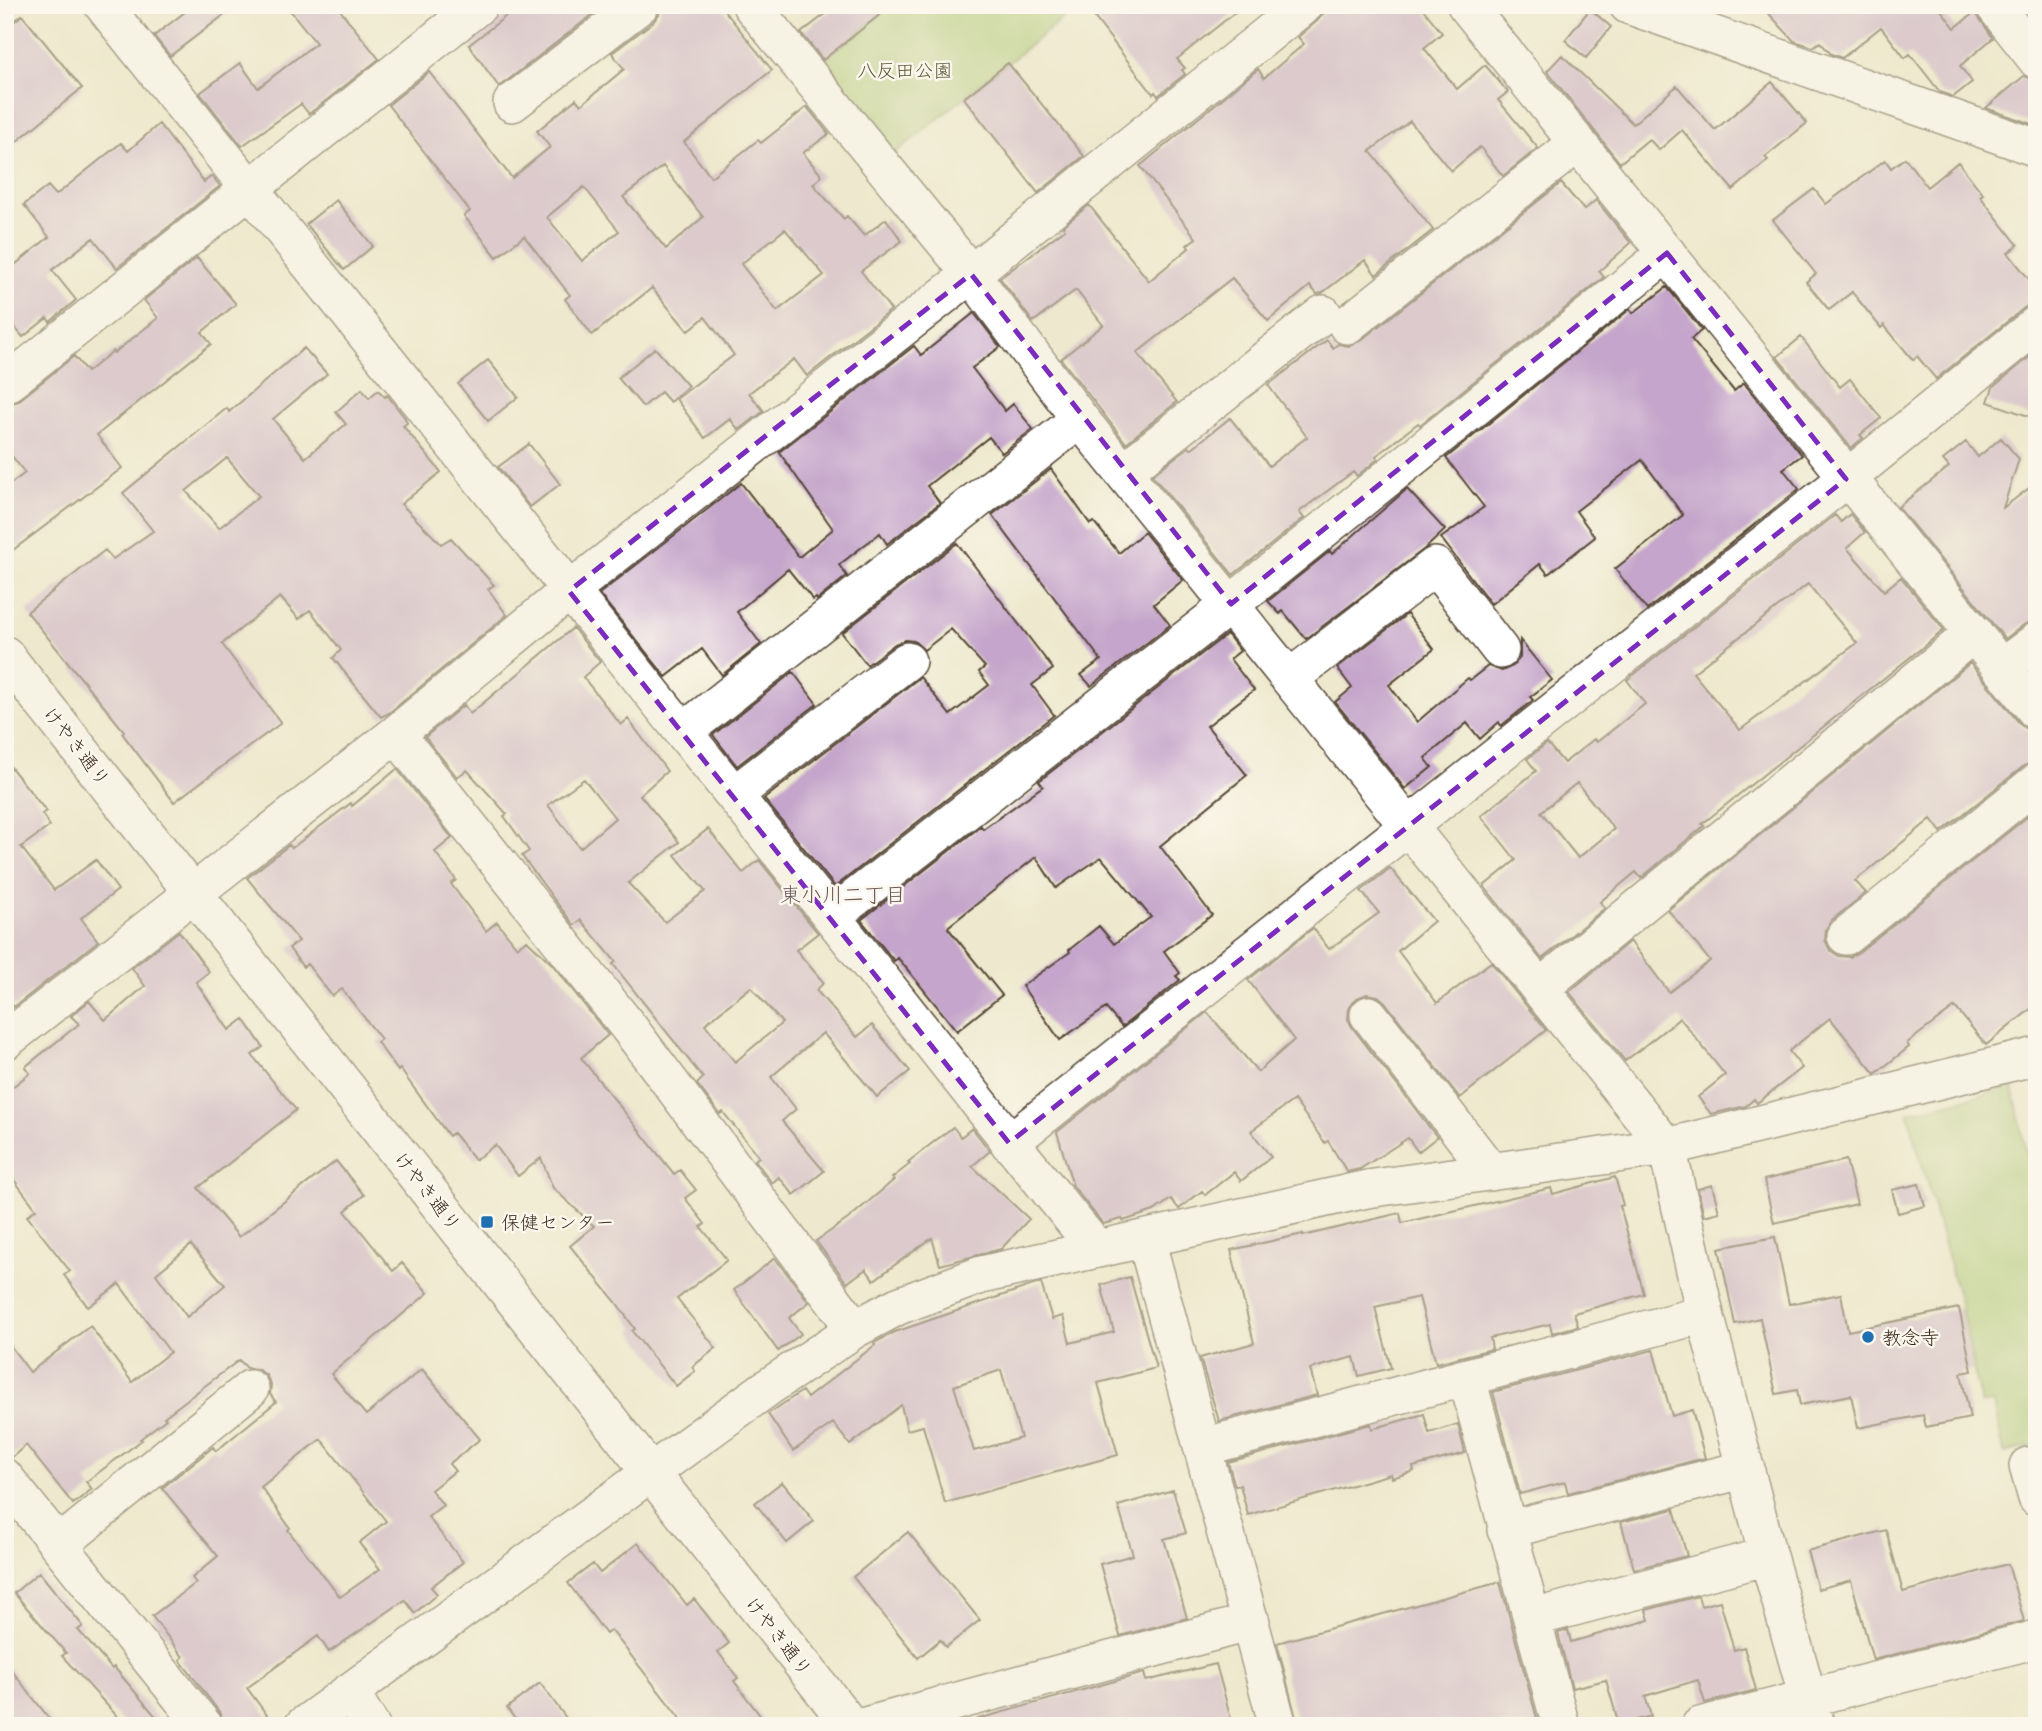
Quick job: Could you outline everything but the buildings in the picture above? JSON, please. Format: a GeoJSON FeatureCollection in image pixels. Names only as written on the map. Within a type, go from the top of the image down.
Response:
{"type":"FeatureCollection","features":[{"type":"Feature","properties":{"kind":"street"},"geometry":{"type":"LineString","coordinates":[[103,5],[569,591],[832,916],[1009,1143],[1096,1248]]}},
{"type":"Feature","properties":{"kind":"street"},"geometry":{"type":"LineString","coordinates":[[5,385],[479,5]]}},
{"type":"Feature","properties":{"kind":"street"},"geometry":{"type":"LineString","coordinates":[[512,103],[640,5]]}},
{"type":"Feature","properties":{"kind":"street"},"geometry":{"type":"LineString","coordinates":[[751,5],[971,274],[1080,419],[1667,1147],[1705,1314],[1812,1712]]}},
{"type":"Feature","properties":{"kind":"street"},"geometry":{"type":"LineString","coordinates":[[5,1041],[396,734],[569,591],[971,274],[1304,5]]}},
{"type":"Feature","properties":{"kind":"street"},"geometry":{"type":"LineString","coordinates":[[1466,5],[1846,479],[2037,712]]}},
{"type":"Feature","properties":{"kind":"street"},"geometry":{"type":"LineString","coordinates":[[1628,5],[1703,16],[2037,148]]}},
{"type":"Feature","properties":{"kind":"street"},"geometry":{"type":"LineString","coordinates":[[1994,5],[2037,60]]}},
{"type":"Feature","properties":{"kind":"street"},"geometry":{"type":"LineString","coordinates":[[1123,472],[1578,143]]}},
{"type":"Feature","properties":{"kind":"street"},"geometry":{"type":"LineString","coordinates":[[832,916],[1231,604],[1667,253]]}},
{"type":"Feature","properties":{"kind":"street"},"geometry":{"type":"LineString","coordinates":[[1009,1143],[1846,479],[2037,324]]}},
{"type":"Feature","properties":{"kind":"street"},"geometry":{"type":"LineString","coordinates":[[683,732],[1080,419]]}},
{"type":"Feature","properties":{"kind":"street"},"geometry":{"type":"LineString","coordinates":[[1290,678],[1435,566],[1500,650]]}},
{"type":"Feature","properties":{"kind":"street"},"geometry":{"type":"LineString","coordinates":[[1540,988],[1974,633]]}},
{"type":"Feature","properties":{"kind":"street"},"geometry":{"type":"LineString","coordinates":[[2001,668],[2037,641]]}},
{"type":"Feature","properties":{"kind":"street","name":"けやき通り"},"geometry":{"type":"LineString","coordinates":[[5,655],[851,1726]]}},
{"type":"Feature","properties":{"kind":"street"},"geometry":{"type":"LineString","coordinates":[[734,795],[907,661]]}},
{"type":"Feature","properties":{"kind":"street"},"geometry":{"type":"LineString","coordinates":[[396,734],[630,1029],[855,1329]]}},
{"type":"Feature","properties":{"kind":"street"},"geometry":{"type":"LineString","coordinates":[[1846,936],[2037,782]]}},
{"type":"Feature","properties":{"kind":"street"},"geometry":{"type":"LineString","coordinates":[[1369,1015],[1491,1171]]}},
{"type":"Feature","properties":{"kind":"street"},"geometry":{"type":"LineString","coordinates":[[303,1726],[767,1388],[855,1329],[898,1306],[981,1275],[1096,1248],[1146,1240],[1367,1189],[1667,1147],[2037,1056]]}},
{"type":"Feature","properties":{"kind":"street"},"geometry":{"type":"LineString","coordinates":[[1146,1240],[1279,1726]]}},
{"type":"Feature","properties":{"kind":"street"},"geometry":{"type":"LineString","coordinates":[[1203,1447],[1705,1314]]}},
{"type":"Feature","properties":{"kind":"street"},"geometry":{"type":"LineString","coordinates":[[1467,1378],[1561,1726]]}},
{"type":"Feature","properties":{"kind":"street"},"geometry":{"type":"LineString","coordinates":[[59,1545],[250,1389]]}},
{"type":"Feature","properties":{"kind":"street"},"geometry":{"type":"LineString","coordinates":[[2037,1464],[2028,1466],[2037,1498]]}},
{"type":"Feature","properties":{"kind":"street"},"geometry":{"type":"LineString","coordinates":[[1506,1530],[1746,1469]]}},
{"type":"Feature","properties":{"kind":"street"},"geometry":{"type":"LineString","coordinates":[[5,1478],[204,1726]]}},
{"type":"Feature","properties":{"kind":"street"},"geometry":{"type":"LineString","coordinates":[[1532,1618],[1768,1556]]}},
{"type":"Feature","properties":{"kind":"street"},"geometry":{"type":"LineString","coordinates":[[865,1726],[1251,1622]]}},
{"type":"Feature","properties":{"kind":"street"},"geometry":{"type":"LineString","coordinates":[[1700,1726],[1812,1712],[2037,1639]]}},
{"type":"Feature","properties":{"kind":"street"},"geometry":{"type":"LineString","coordinates":[[349,1692],[371,1726]]}},
{"type":"Feature","properties":{"kind":"highlighted area"},"geometry":{"type":"Polygon","coordinates":[[[1667,253],[1846,479],[1009,1143],[569,591],[971,274],[1231,604],[1667,253]]]}},
{"type":"Feature","properties":{"kind":"green space","name":"八反田公園"},"geometry":{"type":"Polygon","coordinates":[[[892,5],[1080,5],[890,157],[818,64],[892,5]]]}},
{"type":"Feature","properties":{"kind":"green space"},"geometry":{"type":"Polygon","coordinates":[[[2013,1087],[2037,1206],[2037,1445],[2004,1453],[1994,1403],[1981,1404],[1960,1303],[1908,1113],[2013,1087]]]}},
{"type":"Feature","properties":{"kind":"place","name":"保健センター"},"geometry":{"type":"Point","coordinates":[487,1222]}},
{"type":"Feature","properties":{"kind":"place","name":"教念寺"},"geometry":{"type":"Point","coordinates":[1868,1337]}},
{"type":"Feature","properties":{"kind":"district","name":"東小川二丁目"},"geometry":{"type":"Point","coordinates":[843,894]}}]}
